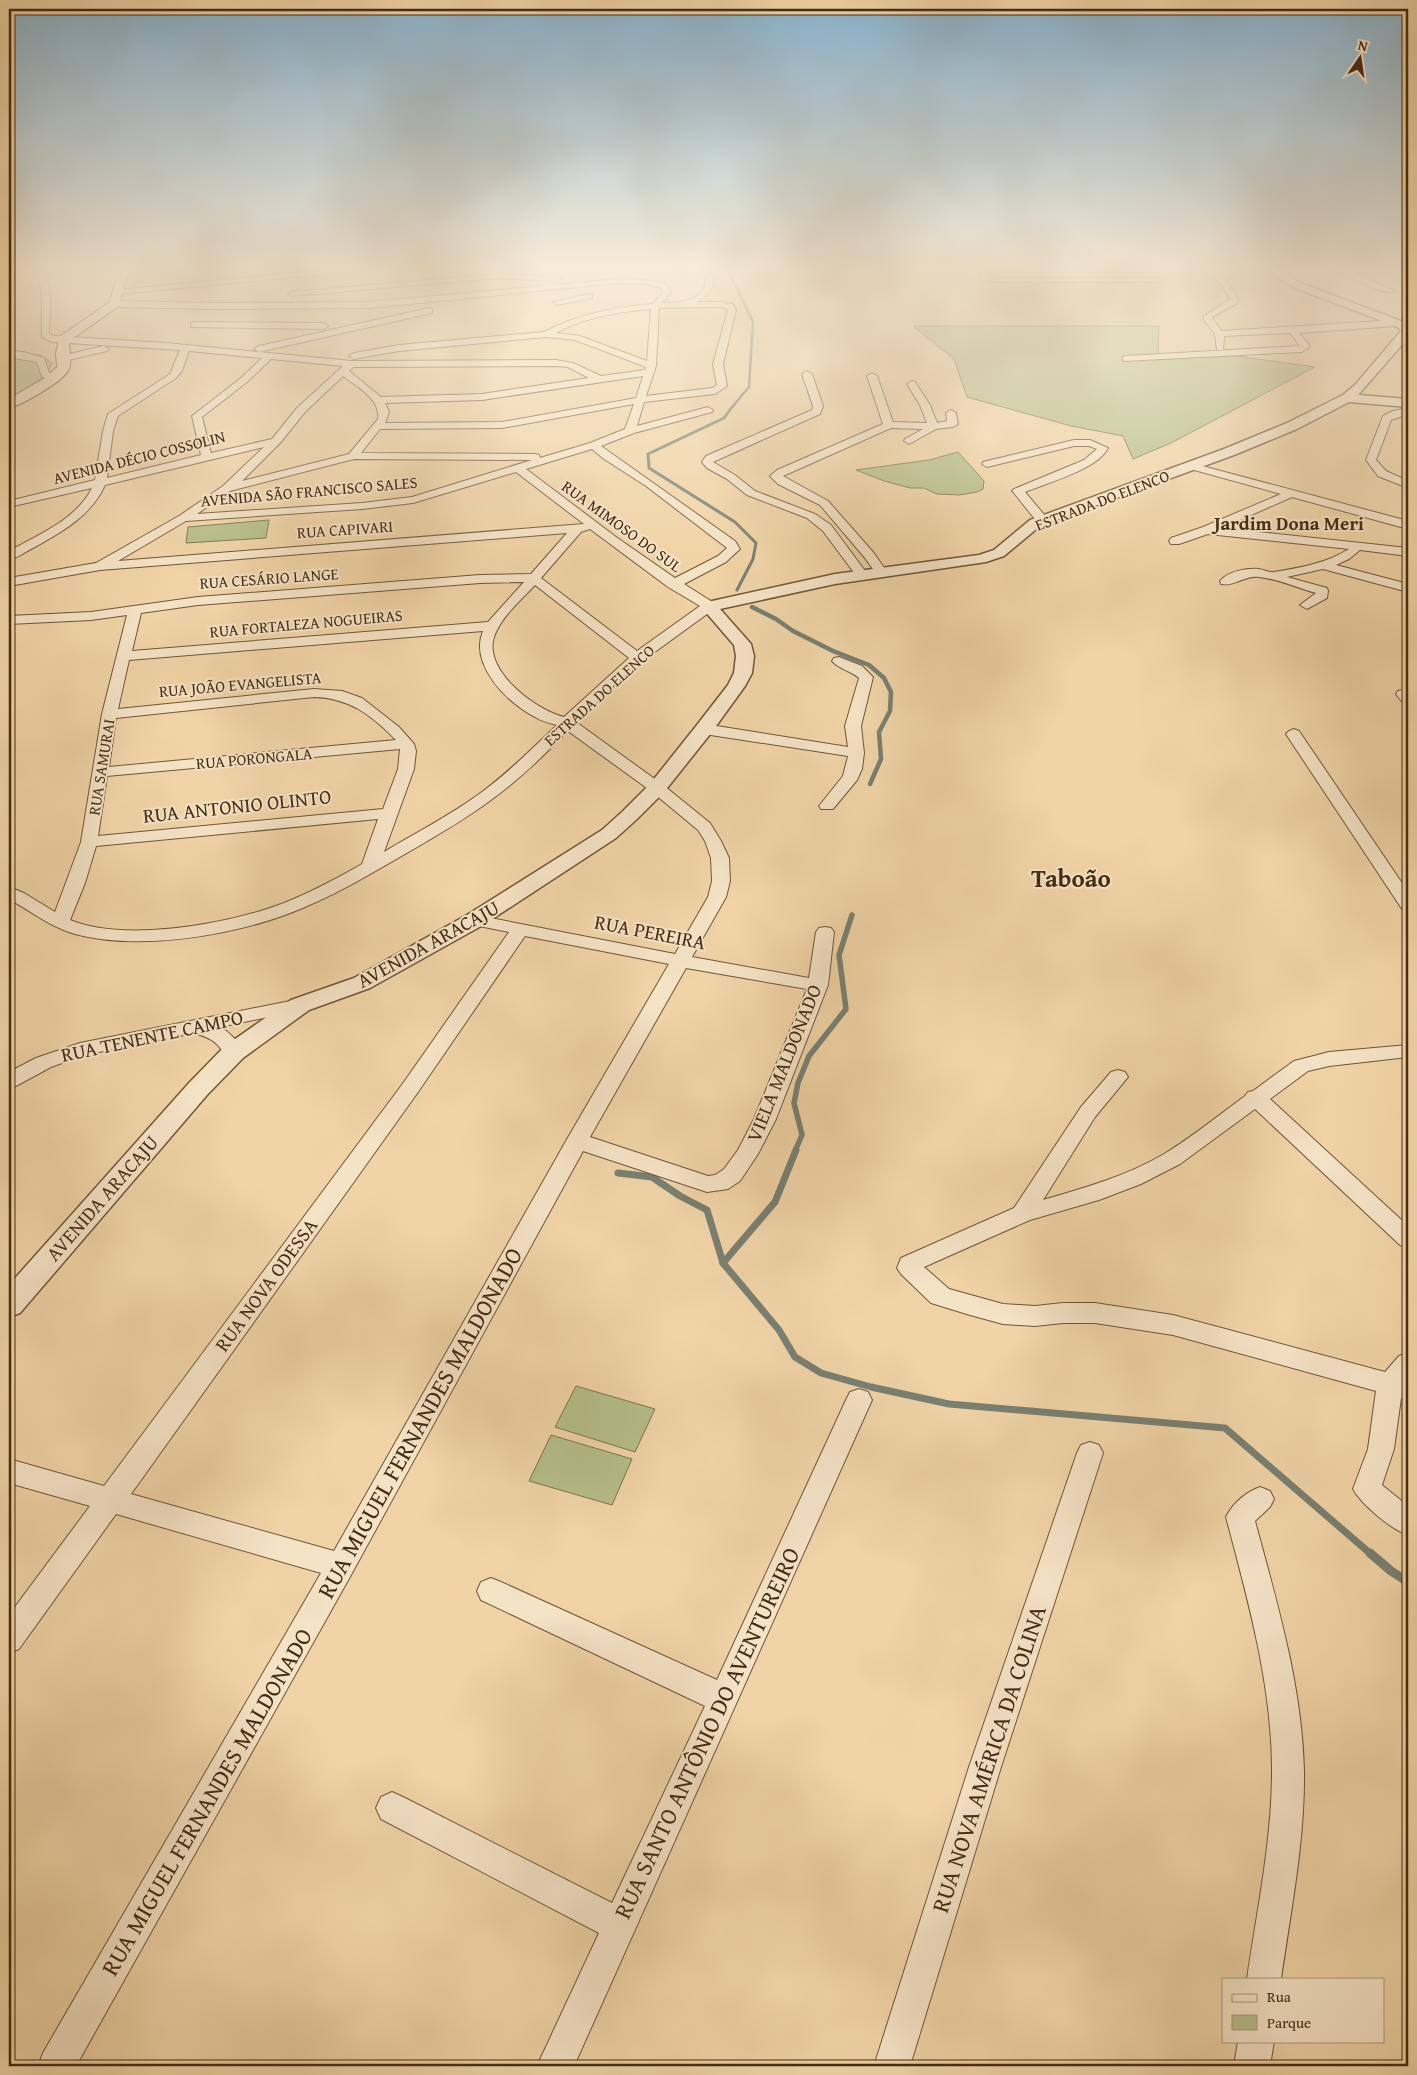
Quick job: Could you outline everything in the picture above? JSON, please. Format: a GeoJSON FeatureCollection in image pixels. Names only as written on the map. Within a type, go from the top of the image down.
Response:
{"type":"FeatureCollection","features":[{"type":"Feature","properties":{"kind":"main road"},"geometry":{"type":"LineString","coordinates":[[9,404],[56,376],[64,365]]}},
{"type":"Feature","properties":{"kind":"street"},"geometry":{"type":"LineString","coordinates":[[42,365],[44,375],[56,376]]}},
{"type":"Feature","properties":{"kind":"street"},"geometry":{"type":"LineString","coordinates":[[9,556],[83,511],[91,502],[100,484],[113,414],[173,376],[179,365]]}},
{"type":"Feature","properties":{"kind":"street"},"geometry":{"type":"LineString","coordinates":[[207,457],[197,416],[244,380],[260,365]]}},
{"type":"Feature","properties":{"kind":"street"},"geometry":{"type":"LineString","coordinates":[[338,365],[347,368],[479,365]]}},
{"type":"Feature","properties":{"kind":"street"},"geometry":{"type":"LineString","coordinates":[[569,365],[599,379]]}},
{"type":"Feature","properties":{"kind":"street"},"geometry":{"type":"LineString","coordinates":[[640,365],[650,369]]}},
{"type":"Feature","properties":{"kind":"street"},"geometry":{"type":"LineString","coordinates":[[630,431],[650,365]]}},
{"type":"Feature","properties":{"kind":"street"},"geometry":{"type":"LineString","coordinates":[[377,426],[502,425],[640,400],[702,394],[715,391],[722,386],[718,365]]}},
{"type":"Feature","properties":{"kind":"street","name":"ESTRADA DO ELENCO"},"geometry":{"type":"LineString","coordinates":[[9,892],[60,922],[81,930],[120,936],[162,934],[214,928],[260,917],[310,898],[370,867],[461,814],[514,775],[613,678],[709,606],[862,574],[981,559],[999,553],[1014,542],[1026,529],[1042,520],[1191,466],[1286,428],[1346,398],[1359,388],[1379,365]]}},
{"type":"Feature","properties":{"kind":"street"},"geometry":{"type":"LineString","coordinates":[[347,368],[379,400],[384,412],[382,419],[353,456]]}},
{"type":"Feature","properties":{"kind":"street"},"geometry":{"type":"LineString","coordinates":[[9,582],[100,566],[183,518],[227,488],[276,441],[301,410],[347,368]]}},
{"type":"Feature","properties":{"kind":"street"},"geometry":{"type":"LineString","coordinates":[[379,400],[482,397],[650,369]]}},
{"type":"Feature","properties":{"kind":"street"},"geometry":{"type":"LineString","coordinates":[[807,374],[818,406],[816,412],[710,458],[707,462],[710,466],[731,477],[751,493],[811,516],[828,528],[862,574]]}},
{"type":"Feature","properties":{"kind":"street"},"geometry":{"type":"LineString","coordinates":[[872,376],[889,425]]}},
{"type":"Feature","properties":{"kind":"street"},"geometry":{"type":"LineString","coordinates":[[912,384],[925,405],[933,426]]}},
{"type":"Feature","properties":{"kind":"street"},"geometry":{"type":"LineString","coordinates":[[1346,398],[1408,403]]}},
{"type":"Feature","properties":{"kind":"street","name":"AVENIDA SÃO FRANCISCO SALES"},"geometry":{"type":"LineString","coordinates":[[183,518],[397,502],[433,495],[594,445],[630,431],[708,410]]}},
{"type":"Feature","properties":{"kind":"street"},"geometry":{"type":"LineString","coordinates":[[1408,411],[1387,418],[1370,460],[1374,467],[1384,475],[1408,485]]}},
{"type":"Feature","properties":{"kind":"street"},"geometry":{"type":"LineString","coordinates":[[881,572],[869,555],[824,503],[782,482],[776,476],[781,472],[889,425],[933,426],[952,424],[951,413]]}},
{"type":"Feature","properties":{"kind":"street"},"geometry":{"type":"LineString","coordinates":[[909,441],[933,426]]}},
{"type":"Feature","properties":{"kind":"street","name":"AVENIDA DÉCIO COSSOLIN"},"geometry":{"type":"LineString","coordinates":[[9,504],[276,441]]}},
{"type":"Feature","properties":{"kind":"street"},"geometry":{"type":"LineString","coordinates":[[987,464],[1074,443],[1090,443],[1103,448],[1101,452],[1088,462],[1018,492],[1042,520]]}},
{"type":"Feature","properties":{"kind":"street"},"geometry":{"type":"LineString","coordinates":[[594,445],[608,457],[650,484],[732,544],[734,549],[731,553],[673,584]]}},
{"type":"Feature","properties":{"kind":"street"},"geometry":{"type":"LineString","coordinates":[[227,488],[353,456],[551,458]]}},
{"type":"Feature","properties":{"kind":"street"},"geometry":{"type":"LineString","coordinates":[[1191,466],[1408,525]]}},
{"type":"Feature","properties":{"kind":"street","name":"RUA MIMOSO DO SUL"},"geometry":{"type":"LineString","coordinates":[[518,468],[593,527],[673,584],[709,606]]}},
{"type":"Feature","properties":{"kind":"street"},"geometry":{"type":"LineString","coordinates":[[1175,542],[1290,494]]}},
{"type":"Feature","properties":{"kind":"street","name":"RUA CAPIVARI"},"geometry":{"type":"LineString","coordinates":[[100,566],[593,527]]}},
{"type":"Feature","properties":{"kind":"street"},"geometry":{"type":"LineString","coordinates":[[492,626],[578,528]]}},
{"type":"Feature","properties":{"kind":"street"},"geometry":{"type":"LineString","coordinates":[[1207,530],[1408,552]]}},
{"type":"Feature","properties":{"kind":"street"},"geometry":{"type":"LineString","coordinates":[[1273,576],[1322,565],[1354,552],[1357,546]]}},
{"type":"Feature","properties":{"kind":"street"},"geometry":{"type":"LineString","coordinates":[[1322,565],[1408,588]]}},
{"type":"Feature","properties":{"kind":"street"},"geometry":{"type":"LineString","coordinates":[[1226,581],[1248,572],[1273,576],[1322,591],[1322,595],[1307,605]]}},
{"type":"Feature","properties":{"kind":"street"},"geometry":{"type":"LineString","coordinates":[[533,578],[638,658]]}},
{"type":"Feature","properties":{"kind":"street","name":"RUA CESÁRIO LANGE"},"geometry":{"type":"LineString","coordinates":[[9,620],[66,618],[218,599],[480,579],[533,578]]}},
{"type":"Feature","properties":{"kind":"street","name":"AVENIDA ARACAJU"},"geometry":{"type":"LineString","coordinates":[[9,1305],[198,1089],[234,1052],[300,1005],[362,983],[475,920],[608,834],[657,788],[704,730],[736,686],[743,673],[742,644],[709,606]]}},
{"type":"Feature","properties":{"kind":"street","name":"RUA SAMURAI"},"geometry":{"type":"LineString","coordinates":[[60,922],[76,884],[89,842],[110,714],[135,610]]}},
{"type":"Feature","properties":{"kind":"street","name":"RUA FORTALEZA NOGUEIRAS"},"geometry":{"type":"LineString","coordinates":[[123,656],[492,626]]}},
{"type":"Feature","properties":{"kind":"street","name":"RUA MIGUEL FERNANDES MALDONADO"},"geometry":{"type":"LineString","coordinates":[[56,2066],[341,1566],[716,897],[722,881],[720,858],[713,841],[704,827],[657,788],[567,723],[540,714],[506,687],[490,664],[486,649],[487,638],[492,626]]}},
{"type":"Feature","properties":{"kind":"street"},"geometry":{"type":"LineString","coordinates":[[827,806],[851,777],[854,769],[856,753],[853,726],[866,676],[857,669],[839,661]]}},
{"type":"Feature","properties":{"kind":"street","name":"RUA JOÃO EVANGELISTA"},"geometry":{"type":"LineString","coordinates":[[110,714],[274,696],[331,693],[352,698],[369,709],[406,744]]}},
{"type":"Feature","properties":{"kind":"street"},"geometry":{"type":"LineString","coordinates":[[704,730],[856,753]]}},
{"type":"Feature","properties":{"kind":"street"},"geometry":{"type":"LineString","coordinates":[[1294,734],[1408,905]]}},
{"type":"Feature","properties":{"kind":"street"},"geometry":{"type":"LineString","coordinates":[[370,867],[407,765],[406,744]]}},
{"type":"Feature","properties":{"kind":"street","name":"RUA PORONGALA"},"geometry":{"type":"LineString","coordinates":[[102,772],[406,744]]}},
{"type":"Feature","properties":{"kind":"street","name":"RUA ANTONIO OLINTO"},"geometry":{"type":"LineString","coordinates":[[89,842],[389,813]]}},
{"type":"Feature","properties":{"kind":"street","name":"RUA PEREIRA"},"geometry":{"type":"LineString","coordinates":[[475,920],[680,961],[818,986]]}},
{"type":"Feature","properties":{"kind":"street","name":"RUA NOVA ODESSA"},"geometry":{"type":"LineString","coordinates":[[9,1639],[411,1087],[520,930]]}},
{"type":"Feature","properties":{"kind":"street","name":"VIELA MALDONADO"},"geometry":{"type":"LineString","coordinates":[[578,1141],[699,1182],[720,1183],[732,1175],[765,1120],[818,986],[826,932]]}},
{"type":"Feature","properties":{"kind":"street","name":"RUA TENENTE CAMPO"},"geometry":{"type":"LineString","coordinates":[[9,1081],[28,1068],[57,1056],[300,1005]]}},
{"type":"Feature","properties":{"kind":"street"},"geometry":{"type":"LineString","coordinates":[[195,1026],[218,1033],[225,1038],[234,1052]]}},
{"type":"Feature","properties":{"kind":"street"},"geometry":{"type":"LineString","coordinates":[[1399,1387],[1173,1325],[1095,1313],[1034,1316],[1003,1314],[970,1306],[940,1296],[909,1268],[909,1264],[1022,1214],[1091,1194],[1133,1178],[1172,1159],[1301,1066],[1314,1062],[1408,1051]]}},
{"type":"Feature","properties":{"kind":"street"},"geometry":{"type":"LineString","coordinates":[[1022,1214],[1088,1112],[1118,1077]]}},
{"type":"Feature","properties":{"kind":"street"},"geometry":{"type":"LineString","coordinates":[[1255,1098],[1408,1239]]}},
{"type":"Feature","properties":{"kind":"street"},"geometry":{"type":"LineString","coordinates":[[1408,1363],[1367,1489],[1408,1523]]}},
{"type":"Feature","properties":{"kind":"street","name":"RUA SANTO ANTÔNIO DO AVENTUREIRO"},"geometry":{"type":"LineString","coordinates":[[555,2066],[859,1400]]}},
{"type":"Feature","properties":{"kind":"street","name":"RUA NOVA AMÉRICA DA COLINA"},"geometry":{"type":"LineString","coordinates":[[892,2066],[985,1768],[1090,1453]]}},
{"type":"Feature","properties":{"kind":"street"},"geometry":{"type":"LineString","coordinates":[[9,1472],[341,1566]]}},
{"type":"Feature","properties":{"kind":"street"},"geometry":{"type":"LineString","coordinates":[[1260,1500],[1240,1517],[1276,1655],[1284,1710],[1288,1772],[1284,1836],[1264,1978]]}},
{"type":"Feature","properties":{"kind":"street"},"geometry":{"type":"LineString","coordinates":[[491,1591],[724,1699]]}},
{"type":"Feature","properties":{"kind":"street"},"geometry":{"type":"LineString","coordinates":[[392,1808],[619,1925]]}},
{"type":"Feature","properties":{"kind":"street"},"geometry":{"type":"LineString","coordinates":[[1252,2066],[1256,2042]]}},
{"type":"Feature","properties":{"kind":"green space"},"geometry":{"type":"Polygon","coordinates":[[[9,365],[51,365],[40,380],[9,398],[9,365]]]}},
{"type":"Feature","properties":{"kind":"green space"},"geometry":{"type":"Polygon","coordinates":[[[956,365],[1299,365],[1315,367],[1171,443],[1133,459],[1123,436],[1071,426],[967,397],[956,365]]]}},
{"type":"Feature","properties":{"kind":"green space"},"geometry":{"type":"Polygon","coordinates":[[[958,452],[984,481],[983,489],[959,495],[937,494],[924,488],[910,488],[884,481],[856,470],[929,460],[958,452]]]}},
{"type":"Feature","properties":{"kind":"green space"},"geometry":{"type":"Polygon","coordinates":[[[269,520],[266,538],[186,543],[188,527],[269,520]]]}},
{"type":"Feature","properties":{"kind":"green space"},"geometry":{"type":"Polygon","coordinates":[[[576,1386],[655,1409],[635,1452],[555,1427],[576,1386]]]}},
{"type":"Feature","properties":{"kind":"green space"},"geometry":{"type":"Polygon","coordinates":[[[551,1435],[632,1459],[612,1505],[529,1481],[551,1435]]]}},
{"type":"Feature","properties":{"kind":"waterway"},"geometry":{"type":"LineString","coordinates":[[728,412],[749,387],[750,365]]}},
{"type":"Feature","properties":{"kind":"waterway"},"geometry":{"type":"LineString","coordinates":[[729,411],[724,418],[648,454],[649,468],[735,522],[756,543],[753,559],[737,590]]}},
{"type":"Feature","properties":{"kind":"waterway"},"geometry":{"type":"LineString","coordinates":[[752,607],[776,619],[793,631],[833,651],[869,665],[884,678],[891,692],[890,711],[879,732],[881,759],[870,784]]}},
{"type":"Feature","properties":{"kind":"waterway"},"geometry":{"type":"LineString","coordinates":[[795,1151],[802,1135],[794,1103],[798,1083],[809,1056],[846,1009],[839,955],[852,915]]}},
{"type":"Feature","properties":{"kind":"waterway"},"geometry":{"type":"LineString","coordinates":[[723,1263],[775,1202],[796,1150]]}},
{"type":"Feature","properties":{"kind":"waterway"},"geometry":{"type":"LineString","coordinates":[[618,1173],[652,1177],[680,1196],[707,1210],[723,1263]]}},
{"type":"Feature","properties":{"kind":"waterway"},"geometry":{"type":"LineString","coordinates":[[723,1263],[779,1330],[795,1357],[821,1373],[871,1387],[949,1404],[1225,1428],[1372,1555]]}},
{"type":"Feature","properties":{"kind":"waterway"},"geometry":{"type":"LineString","coordinates":[[1370,1553],[1391,1571],[1408,1582]]}},
{"type":"Feature","properties":{"kind":"district","name":"Jardim Dona Meri"},"geometry":{"type":"Point","coordinates":[1289,523]}},
{"type":"Feature","properties":{"kind":"district","name":"Taboão"},"geometry":{"type":"Point","coordinates":[1071,878]}}]}
